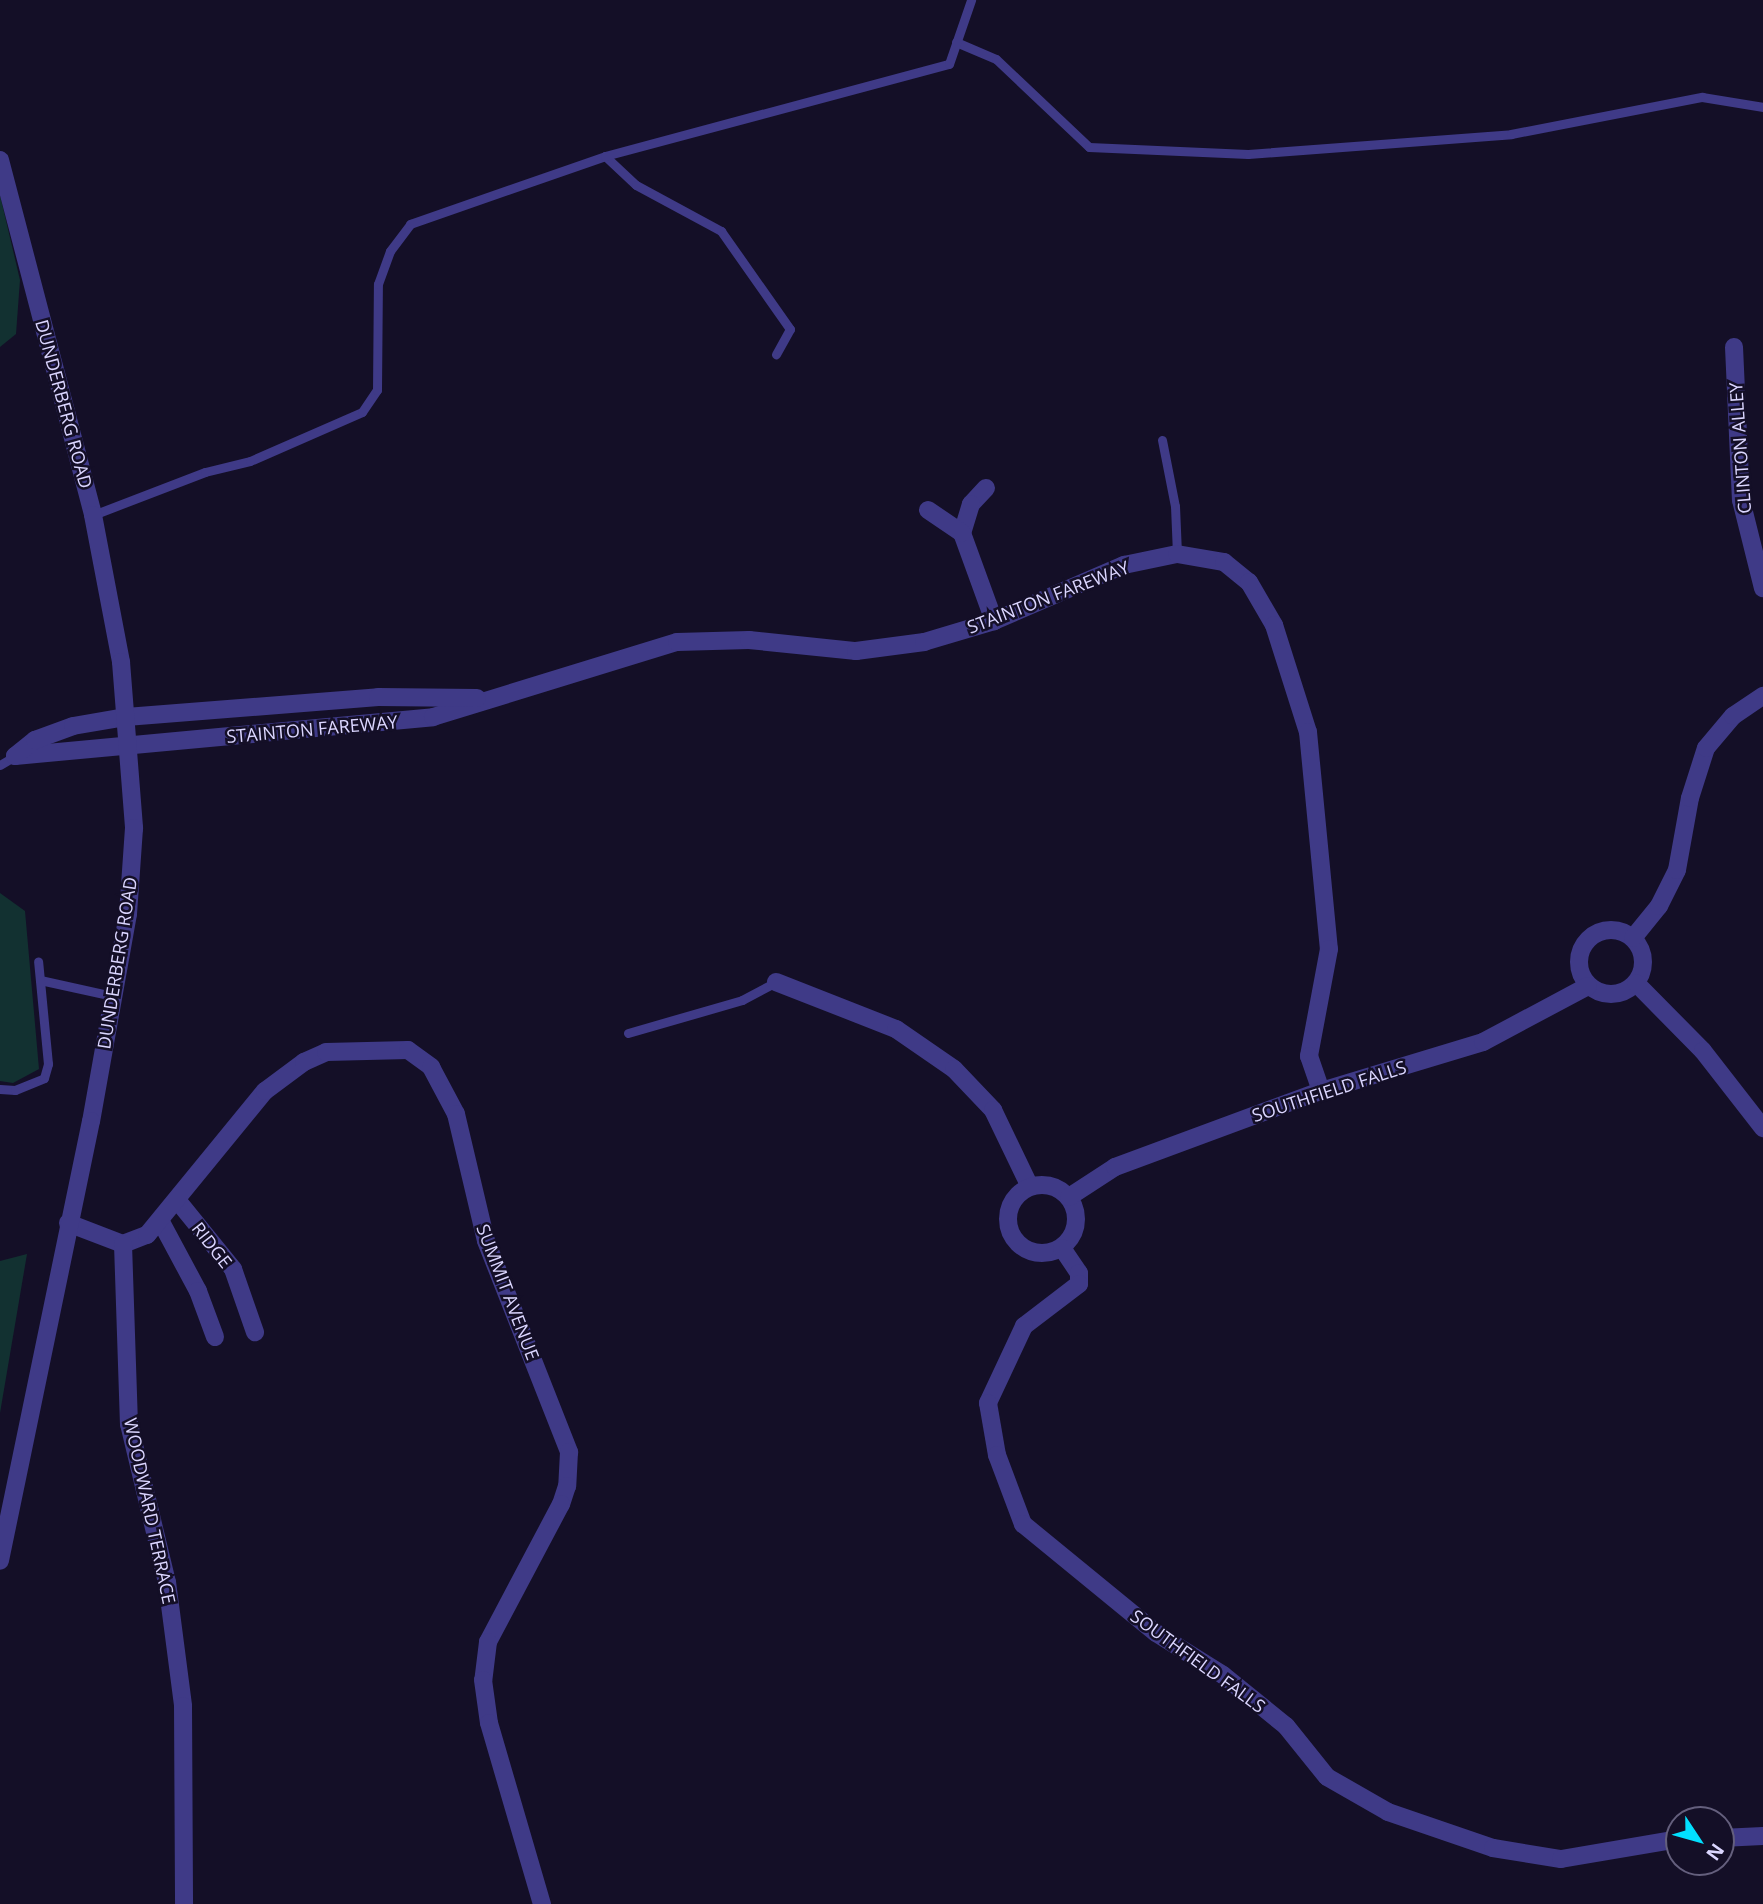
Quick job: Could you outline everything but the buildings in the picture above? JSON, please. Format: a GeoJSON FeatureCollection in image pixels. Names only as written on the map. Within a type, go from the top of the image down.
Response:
{"type":"FeatureCollection","features":[{"type":"Feature","properties":{"kind":"street","name":"DUNDERBERG ROAD"},"geometry":{"type":"LineString","coordinates":[[0,160],[93,515],[121,662],[130,743],[134,828],[128,915],[68,1223],[48,1346],[0,1562]]}},
{"type":"Feature","properties":{"kind":"street","name":"CLINTON ALLEY"},"geometry":{"type":"LineString","coordinates":[[1734,347],[1741,500],[1763,588]]}},
{"type":"Feature","properties":{"kind":"street"},"geometry":{"type":"LineString","coordinates":[[962,533],[971,504],[986,488]]}},
{"type":"Feature","properties":{"kind":"street"},"geometry":{"type":"LineString","coordinates":[[928,510],[962,533],[994,621]]}},
{"type":"Feature","properties":{"kind":"street","name":"STAINTON FAREWAY"},"geometry":{"type":"LineString","coordinates":[[8,760],[130,743],[264,734],[432,717],[677,642],[749,640],[856,651],[924,642],[994,621],[1124,565],[1177,554],[1224,562],[1249,582],[1275,625],[1308,732],[1329,949],[1309,1056],[1321,1091]]}},
{"type":"Feature","properties":{"kind":"street"},"geometry":{"type":"LineString","coordinates":[[1633,938],[1659,906],[1677,870],[1689,798],[1706,748],[1732,716],[1763,696]]}},
{"type":"Feature","properties":{"kind":"street","name":"STAINTON FAREWAY"},"geometry":{"type":"LineString","coordinates":[[8,760],[35,740],[60,731],[126,717],[382,697],[491,698]]}},
{"type":"Feature","properties":{"kind":"street"},"geometry":{"type":"LineString","coordinates":[[382,697],[382,723]]}},
{"type":"Feature","properties":{"kind":"street"},"geometry":{"type":"LineString","coordinates":[[264,706],[264,734]]}},
{"type":"Feature","properties":{"kind":"street"},"geometry":{"type":"LineString","coordinates":[[1610,930],[1633,938],[1643,960],[1636,983],[1612,995],[1588,986],[1578,963],[1587,940],[1610,930]]}},
{"type":"Feature","properties":{"kind":"street"},"geometry":{"type":"LineString","coordinates":[[776,982],[896,1029],[954,1069],[993,1110],[1030,1187]]}},
{"type":"Feature","properties":{"kind":"street"},"geometry":{"type":"LineString","coordinates":[[1636,983],[1703,1051],[1763,1128]]}},
{"type":"Feature","properties":{"kind":"street","name":"SOUTHFIELD FALLS"},"geometry":{"type":"LineString","coordinates":[[1069,1197],[1115,1167],[1321,1091],[1483,1042],[1588,986]]}},
{"type":"Feature","properties":{"kind":"street","name":"SUMMIT AVENUE"},"geometry":{"type":"LineString","coordinates":[[123,1244],[147,1235],[161,1222],[265,1091],[304,1062],[326,1052],[408,1051],[431,1067],[449,1094],[486,1241],[569,1452],[567,1486],[561,1504],[488,1642],[484,1680],[489,1723],[541,1904]]}},
{"type":"Feature","properties":{"kind":"street"},"geometry":{"type":"LineString","coordinates":[[1051,1186],[1069,1197],[1076,1224],[1062,1248],[1034,1253],[1011,1236],[1009,1207],[1030,1187],[1051,1186]]}},
{"type":"Feature","properties":{"kind":"street","name":"RIDGE"},"geometry":{"type":"LineString","coordinates":[[177,1200],[233,1269],[255,1332]]}},
{"type":"Feature","properties":{"kind":"street"},"geometry":{"type":"LineString","coordinates":[[161,1222],[198,1291],[215,1337]]}},
{"type":"Feature","properties":{"kind":"street"},"geometry":{"type":"LineString","coordinates":[[68,1223],[123,1244]]}},
{"type":"Feature","properties":{"kind":"street","name":"WOODWARD TERRACE"},"geometry":{"type":"LineString","coordinates":[[123,1244],[129,1424],[167,1582],[183,1706],[184,1904]]}},
{"type":"Feature","properties":{"kind":"street","name":"SOUTHFIELD FALLS"},"geometry":{"type":"LineString","coordinates":[[1062,1248],[1079,1273],[1079,1284],[1024,1326],[988,1404],[997,1455],[1023,1524],[1156,1633],[1223,1675],[1286,1726],[1326,1777],[1388,1812],[1493,1848],[1561,1858],[1665,1841]]}},
{"type":"Feature","properties":{"kind":"street"},"geometry":{"type":"LineString","coordinates":[[1735,1837],[1763,1836]]}},
{"type":"Feature","properties":{"kind":"lane"},"geometry":{"type":"LineString","coordinates":[[93,515],[205,472],[250,461],[362,412],[377,390],[378,284],[390,251],[410,224],[605,156],[949,64],[971,0]]}},
{"type":"Feature","properties":{"kind":"lane"},"geometry":{"type":"LineString","coordinates":[[956,42],[996,60],[1089,147],[1248,154],[1511,134],[1702,97],[1763,107]]}},
{"type":"Feature","properties":{"kind":"lane"},"geometry":{"type":"LineString","coordinates":[[605,156],[636,185],[721,231],[790,329],[776,354]]}},
{"type":"Feature","properties":{"kind":"lane"},"geometry":{"type":"LineString","coordinates":[[1163,440],[1177,554]]}},
{"type":"Feature","properties":{"kind":"lane"},"geometry":{"type":"LineString","coordinates":[[0,1089],[15,1090],[44,1078],[48,1064],[37,961]]}},
{"type":"Feature","properties":{"kind":"lane"},"geometry":{"type":"LineString","coordinates":[[40,980],[113,996]]}},
{"type":"Feature","properties":{"kind":"lane"},"geometry":{"type":"LineString","coordinates":[[628,1033],[742,1000],[776,982]]}},
{"type":"Feature","properties":{"kind":"green space"},"geometry":{"type":"Polygon","coordinates":[[[0,195],[20,280],[16,334],[0,347],[0,195]]]}},
{"type":"Feature","properties":{"kind":"green space"},"geometry":{"type":"Polygon","coordinates":[[[0,893],[25,911],[39,1069],[13,1083],[0,1081],[0,893]]]}},
{"type":"Feature","properties":{"kind":"green space"},"geometry":{"type":"Polygon","coordinates":[[[27,1254],[0,1413],[0,1261],[27,1254]]]}}]}
